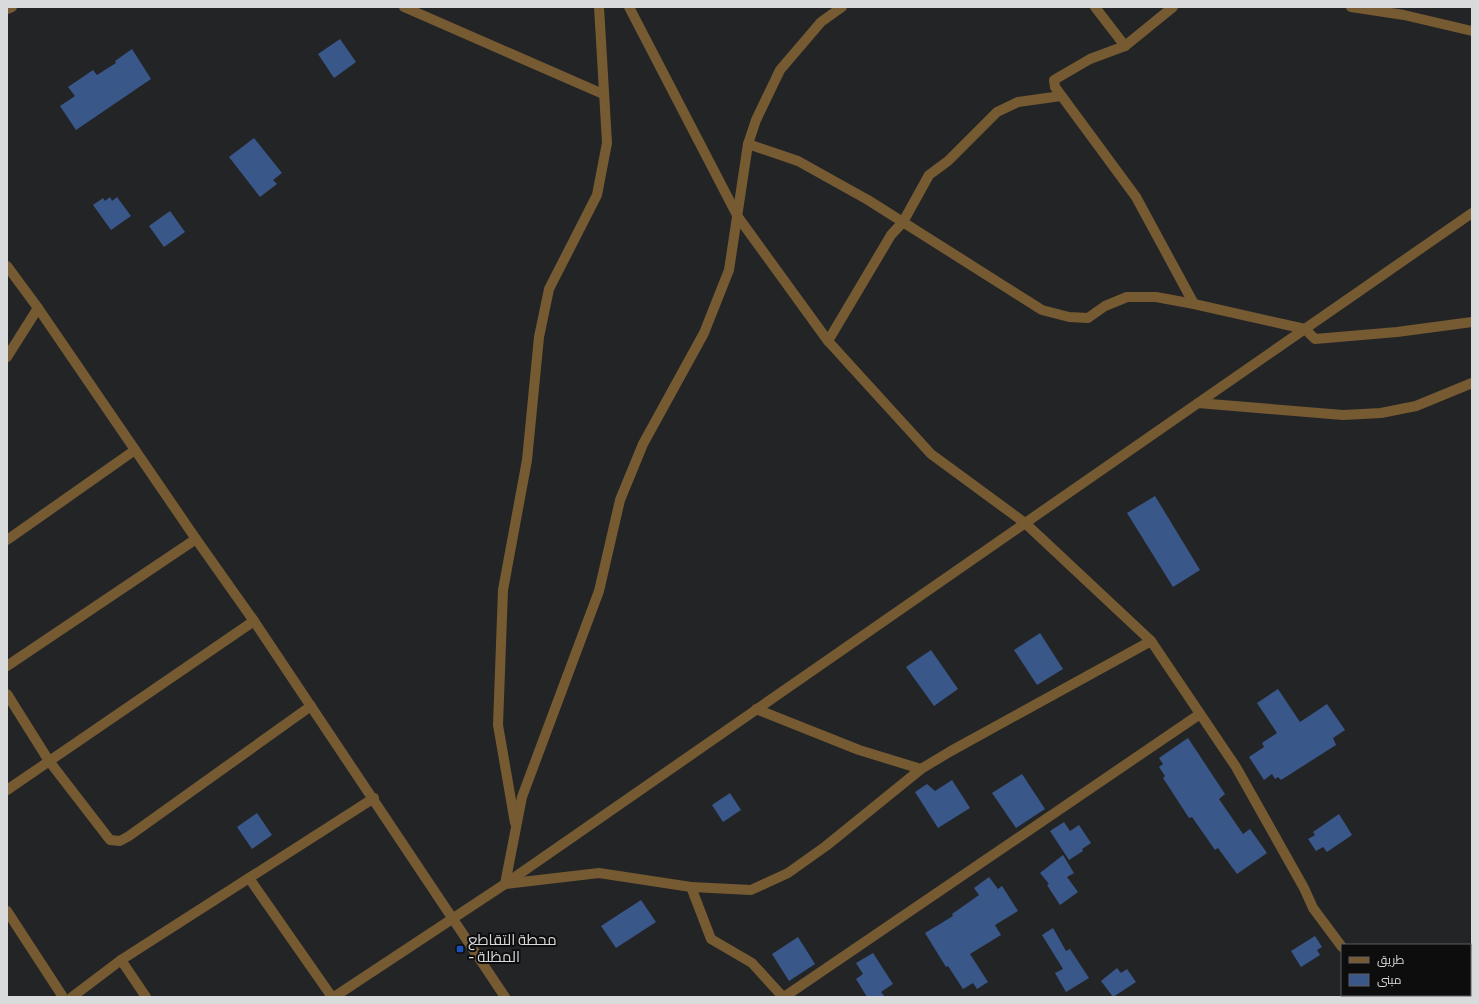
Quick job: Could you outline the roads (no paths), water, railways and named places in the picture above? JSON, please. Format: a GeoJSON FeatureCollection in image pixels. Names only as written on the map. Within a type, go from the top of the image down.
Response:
{"type":"FeatureCollection","features":[{"type":"Feature","properties":{"kind":"street"},"geometry":{"type":"LineString","coordinates":[[7,9],[12,7]]}},
{"type":"Feature","properties":{"kind":"street"},"geometry":{"type":"LineString","coordinates":[[404,7],[603,94]]}},
{"type":"Feature","properties":{"kind":"street"},"geometry":{"type":"LineString","coordinates":[[516,828],[498,725],[504,590],[527,460],[539,337],[549,289],[597,195],[607,143],[599,7]]}},
{"type":"Feature","properties":{"kind":"street"},"geometry":{"type":"LineString","coordinates":[[629,7],[738,217],[828,341],[931,454],[1025,523],[1151,641],[1236,766],[1304,888],[1313,908],[1341,945]]}},
{"type":"Feature","properties":{"kind":"street"},"geometry":{"type":"LineString","coordinates":[[505,884],[522,797],[599,591],[620,500],[643,444],[704,333],[729,270],[748,144],[756,120],[780,70],[820,22],[842,7]]}},
{"type":"Feature","properties":{"kind":"street"},"geometry":{"type":"LineString","coordinates":[[1095,7],[1125,46]]}},
{"type":"Feature","properties":{"kind":"street"},"geometry":{"type":"LineString","coordinates":[[1173,7],[1125,46],[1090,59],[1060,75],[1054,80],[1055,87],[1061,96],[1136,197],[1194,304]]}},
{"type":"Feature","properties":{"kind":"street"},"geometry":{"type":"LineString","coordinates":[[1351,7],[1404,15],[1472,31]]}},
{"type":"Feature","properties":{"kind":"street"},"geometry":{"type":"LineString","coordinates":[[828,341],[891,235],[903,222],[929,175],[948,161],[997,112],[1018,102],[1061,96]]}},
{"type":"Feature","properties":{"kind":"street"},"geometry":{"type":"LineString","coordinates":[[748,144],[798,161],[868,200],[1042,310],[1069,317],[1088,318],[1105,306],[1127,297],[1156,297],[1305,328],[1315,339],[1397,332],[1472,322]]}},
{"type":"Feature","properties":{"kind":"street"},"geometry":{"type":"LineString","coordinates":[[249,878],[333,997],[505,884],[1472,212]]}},
{"type":"Feature","properties":{"kind":"street"},"geometry":{"type":"LineString","coordinates":[[7,266],[38,308],[254,621],[374,798],[505,997]]}},
{"type":"Feature","properties":{"kind":"street"},"geometry":{"type":"LineString","coordinates":[[7,357],[38,308]]}},
{"type":"Feature","properties":{"kind":"street"},"geometry":{"type":"LineString","coordinates":[[1198,403],[1343,415],[1380,413],[1416,406],[1472,383]]}},
{"type":"Feature","properties":{"kind":"street"},"geometry":{"type":"LineString","coordinates":[[7,540],[135,450]]}},
{"type":"Feature","properties":{"kind":"street"},"geometry":{"type":"LineString","coordinates":[[7,666],[196,539]]}},
{"type":"Feature","properties":{"kind":"street"},"geometry":{"type":"LineString","coordinates":[[7,790],[254,621]]}},
{"type":"Feature","properties":{"kind":"street"},"geometry":{"type":"LineString","coordinates":[[505,884],[599,873],[691,887],[751,890],[788,873],[826,846],[921,769],[1151,641]]}},
{"type":"Feature","properties":{"kind":"street"},"geometry":{"type":"LineString","coordinates":[[7,694],[49,761],[110,840],[120,841],[311,706]]}},
{"type":"Feature","properties":{"kind":"street"},"geometry":{"type":"LineString","coordinates":[[756,709],[859,750],[921,769]]}},
{"type":"Feature","properties":{"kind":"street"},"geometry":{"type":"LineString","coordinates":[[691,887],[711,939],[752,963],[783,997],[1200,714]]}},
{"type":"Feature","properties":{"kind":"street"},"geometry":{"type":"LineString","coordinates":[[72,997],[121,960],[374,798]]}},
{"type":"Feature","properties":{"kind":"street"},"geometry":{"type":"LineString","coordinates":[[8,914],[63,997]]}},
{"type":"Feature","properties":{"kind":"street"},"geometry":{"type":"LineString","coordinates":[[121,960],[146,997]]}},
{"type":"Feature","properties":{"kind":"place","name":"محطة التقاطع - المظلة"},"geometry":{"type":"Point","coordinates":[460,949]}}]}
